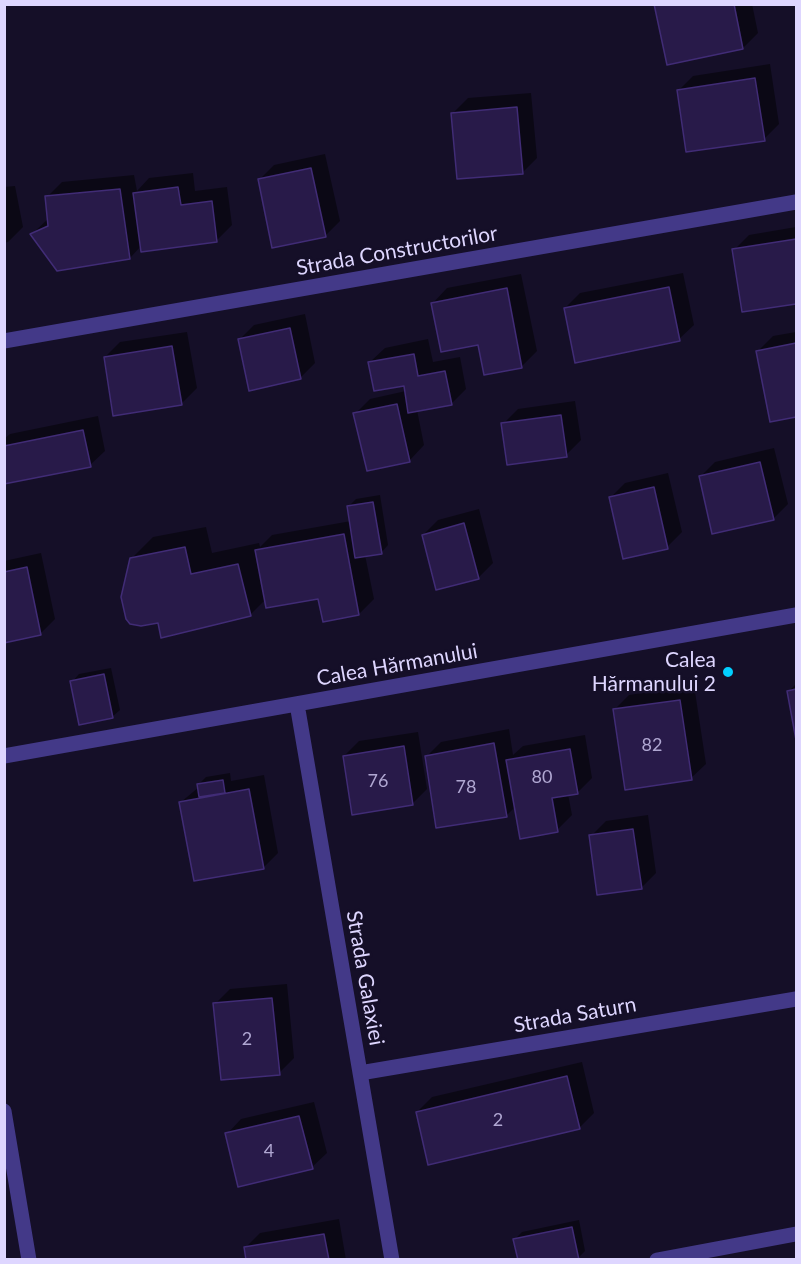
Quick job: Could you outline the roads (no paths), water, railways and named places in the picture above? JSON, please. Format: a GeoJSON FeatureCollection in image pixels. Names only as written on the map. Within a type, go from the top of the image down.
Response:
{"type":"FeatureCollection","features":[{"type":"Feature","properties":{"kind":"street","name":"Strada Constructorilor"},"geometry":{"type":"LineString","coordinates":[[4,341],[796,202]]}},
{"type":"Feature","properties":{"kind":"street","name":"Calea Hărmanului"},"geometry":{"type":"LineString","coordinates":[[4,756],[796,615]]}},
{"type":"Feature","properties":{"kind":"street","name":"Strada Galaxiei"},"geometry":{"type":"LineString","coordinates":[[297,704],[392,1260]]}},
{"type":"Feature","properties":{"kind":"street","name":"Strada Saturn"},"geometry":{"type":"LineString","coordinates":[[360,1073],[796,999]]}},
{"type":"Feature","properties":{"kind":"street"},"geometry":{"type":"LineString","coordinates":[[4,1112],[29,1260]]}},
{"type":"Feature","properties":{"kind":"street"},"geometry":{"type":"LineString","coordinates":[[657,1260],[796,1234]]}},
{"type":"Feature","properties":{"kind":"place","name":"Calea Hărmanului 2"},"geometry":{"type":"Point","coordinates":[728,672]}}]}
